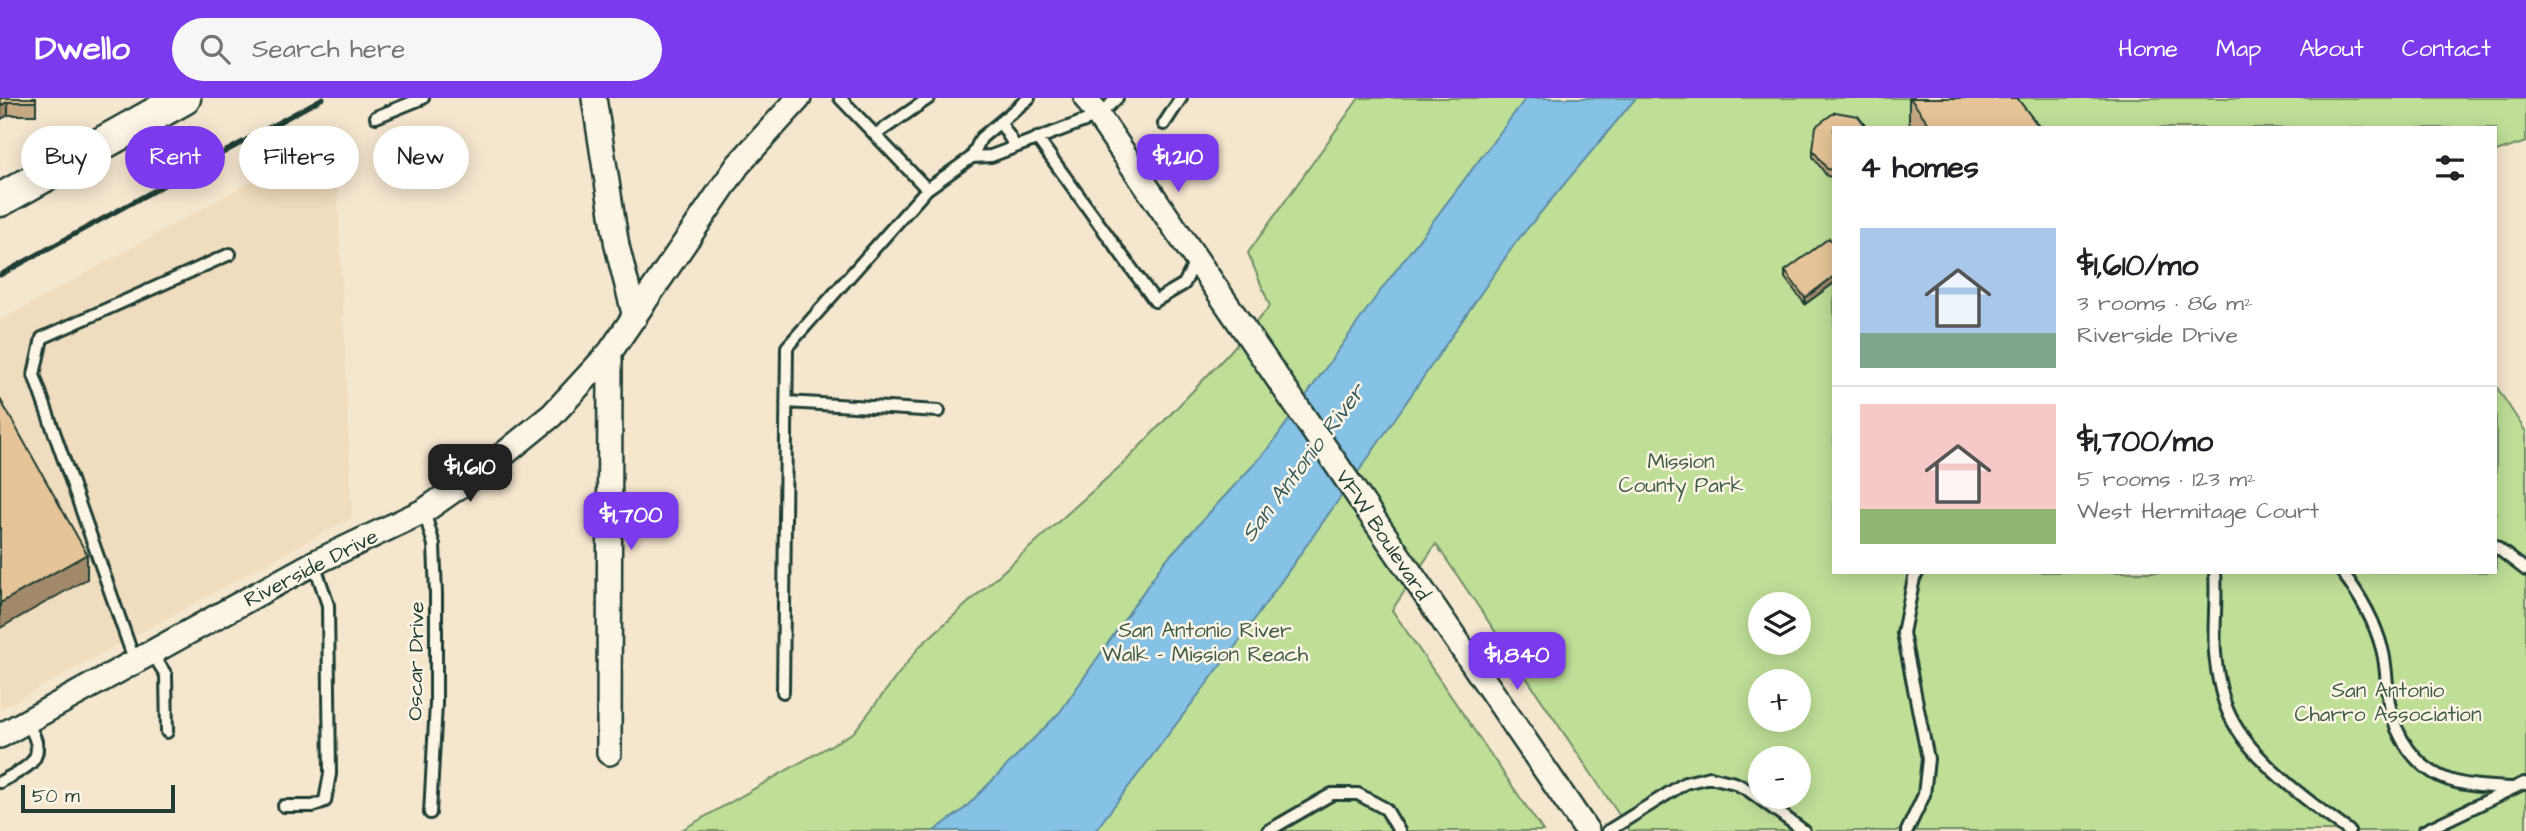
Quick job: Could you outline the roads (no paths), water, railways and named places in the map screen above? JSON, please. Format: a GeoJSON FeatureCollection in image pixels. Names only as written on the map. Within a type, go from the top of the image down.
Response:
{"type":"FeatureCollection","features":[{"type":"Feature","properties":{"kind":"main road"},"geometry":{"type":"LineString","coordinates":[[0,200],[184,98]]}},
{"type":"Feature","properties":{"kind":"street"},"geometry":{"type":"LineString","coordinates":[[594,98],[617,246],[635,317]]}},
{"type":"Feature","properties":{"kind":"street","name":"Riverside Drive"},"geometry":{"type":"LineString","coordinates":[[0,736],[314,563],[424,511],[552,415],[610,352],[738,165],[799,98]]}},
{"type":"Feature","properties":{"kind":"street","name":"VFW Boulevard"},"geometry":{"type":"LineString","coordinates":[[1092,107],[1587,831]]}},
{"type":"Feature","properties":{"kind":"street"},"geometry":{"type":"LineString","coordinates":[[609,753],[610,352]]}},
{"type":"Feature","properties":{"kind":"lane"},"geometry":{"type":"LineString","coordinates":[[376,117],[423,98]]}},
{"type":"Feature","properties":{"kind":"lane"},"geometry":{"type":"LineString","coordinates":[[840,98],[927,189]]}},
{"type":"Feature","properties":{"kind":"lane"},"geometry":{"type":"LineString","coordinates":[[875,135],[929,98]]}},
{"type":"Feature","properties":{"kind":"lane"},"geometry":{"type":"LineString","coordinates":[[783,692],[786,347],[927,189],[972,157],[981,138],[1029,98]]}},
{"type":"Feature","properties":{"kind":"lane"},"geometry":{"type":"LineString","coordinates":[[972,157],[991,156],[1037,138],[1092,107],[1117,98]]}},
{"type":"Feature","properties":{"kind":"lane"},"geometry":{"type":"LineString","coordinates":[[1164,124],[1181,98]]}},
{"type":"Feature","properties":{"kind":"lane"},"geometry":{"type":"LineString","coordinates":[[1000,122],[1015,146]]}},
{"type":"Feature","properties":{"kind":"lane"},"geometry":{"type":"LineString","coordinates":[[1037,138],[1155,302],[1184,284],[1196,260]]}},
{"type":"Feature","properties":{"kind":"lane"},"geometry":{"type":"LineString","coordinates":[[167,732],[166,675],[144,657],[83,519],[34,375],[42,338],[230,254]]}},
{"type":"Feature","properties":{"kind":"lane"},"geometry":{"type":"LineString","coordinates":[[786,402],[939,411]]}},
{"type":"Feature","properties":{"kind":"lane","name":"Oscar Drive"},"geometry":{"type":"LineString","coordinates":[[424,511],[434,545],[436,594],[436,704],[430,813]]}},
{"type":"Feature","properties":{"kind":"lane"},"geometry":{"type":"LineString","coordinates":[[2497,548],[2526,570]]}},
{"type":"Feature","properties":{"kind":"lane"},"geometry":{"type":"LineString","coordinates":[[284,806],[313,806],[325,801],[330,774],[328,605],[314,563]]}},
{"type":"Feature","properties":{"kind":"lane"},"geometry":{"type":"LineString","coordinates":[[1908,831],[1924,796],[1928,759],[1903,633],[1917,574]]}},
{"type":"Feature","properties":{"kind":"lane"},"geometry":{"type":"LineString","coordinates":[[2215,574],[2215,650],[2223,697],[2230,718],[2276,774],[2349,831]]}},
{"type":"Feature","properties":{"kind":"lane"},"geometry":{"type":"LineString","coordinates":[[2343,574],[2382,648],[2393,720],[2401,739],[2415,757],[2432,773],[2450,781],[2475,786],[2514,788]]}},
{"type":"Feature","properties":{"kind":"lane"},"geometry":{"type":"LineString","coordinates":[[0,782],[31,766],[38,751],[36,736],[26,721]]}},
{"type":"Feature","properties":{"kind":"lane"},"geometry":{"type":"LineString","coordinates":[[1608,831],[1685,783],[1710,777],[1735,783],[1748,790],[1804,831]]}},
{"type":"Feature","properties":{"kind":"lane"},"geometry":{"type":"LineString","coordinates":[[2424,831],[2526,784]]}},
{"type":"Feature","properties":{"kind":"lane"},"geometry":{"type":"LineString","coordinates":[[1268,831],[1332,794],[1358,794],[1386,809],[1399,831]]}},
{"type":"Feature","properties":{"kind":"water","name":"San Antonio River"},"geometry":{"type":"Polygon","coordinates":[[[1526,98],[1636,98],[1516,242],[1237,644],[1095,831],[934,831],[964,809],[1060,712],[1164,562],[1269,448],[1375,298],[1526,98]]]}},
{"type":"Feature","properties":{"kind":"railway"},"geometry":{"type":"LineString","coordinates":[[0,275],[323,98]]}},
{"type":"Feature","properties":{"kind":"park label","name":"Mission County Park"},"geometry":{"type":"Point","coordinates":[1681,473]}},
{"type":"Feature","properties":{"kind":"park label","name":"San Antonio River Walk - Mission Reach"},"geometry":{"type":"Point","coordinates":[1205,642]}},
{"type":"Feature","properties":{"kind":"park label","name":"San Antonio Charro Association"},"geometry":{"type":"Point","coordinates":[2388,702]}}]}
